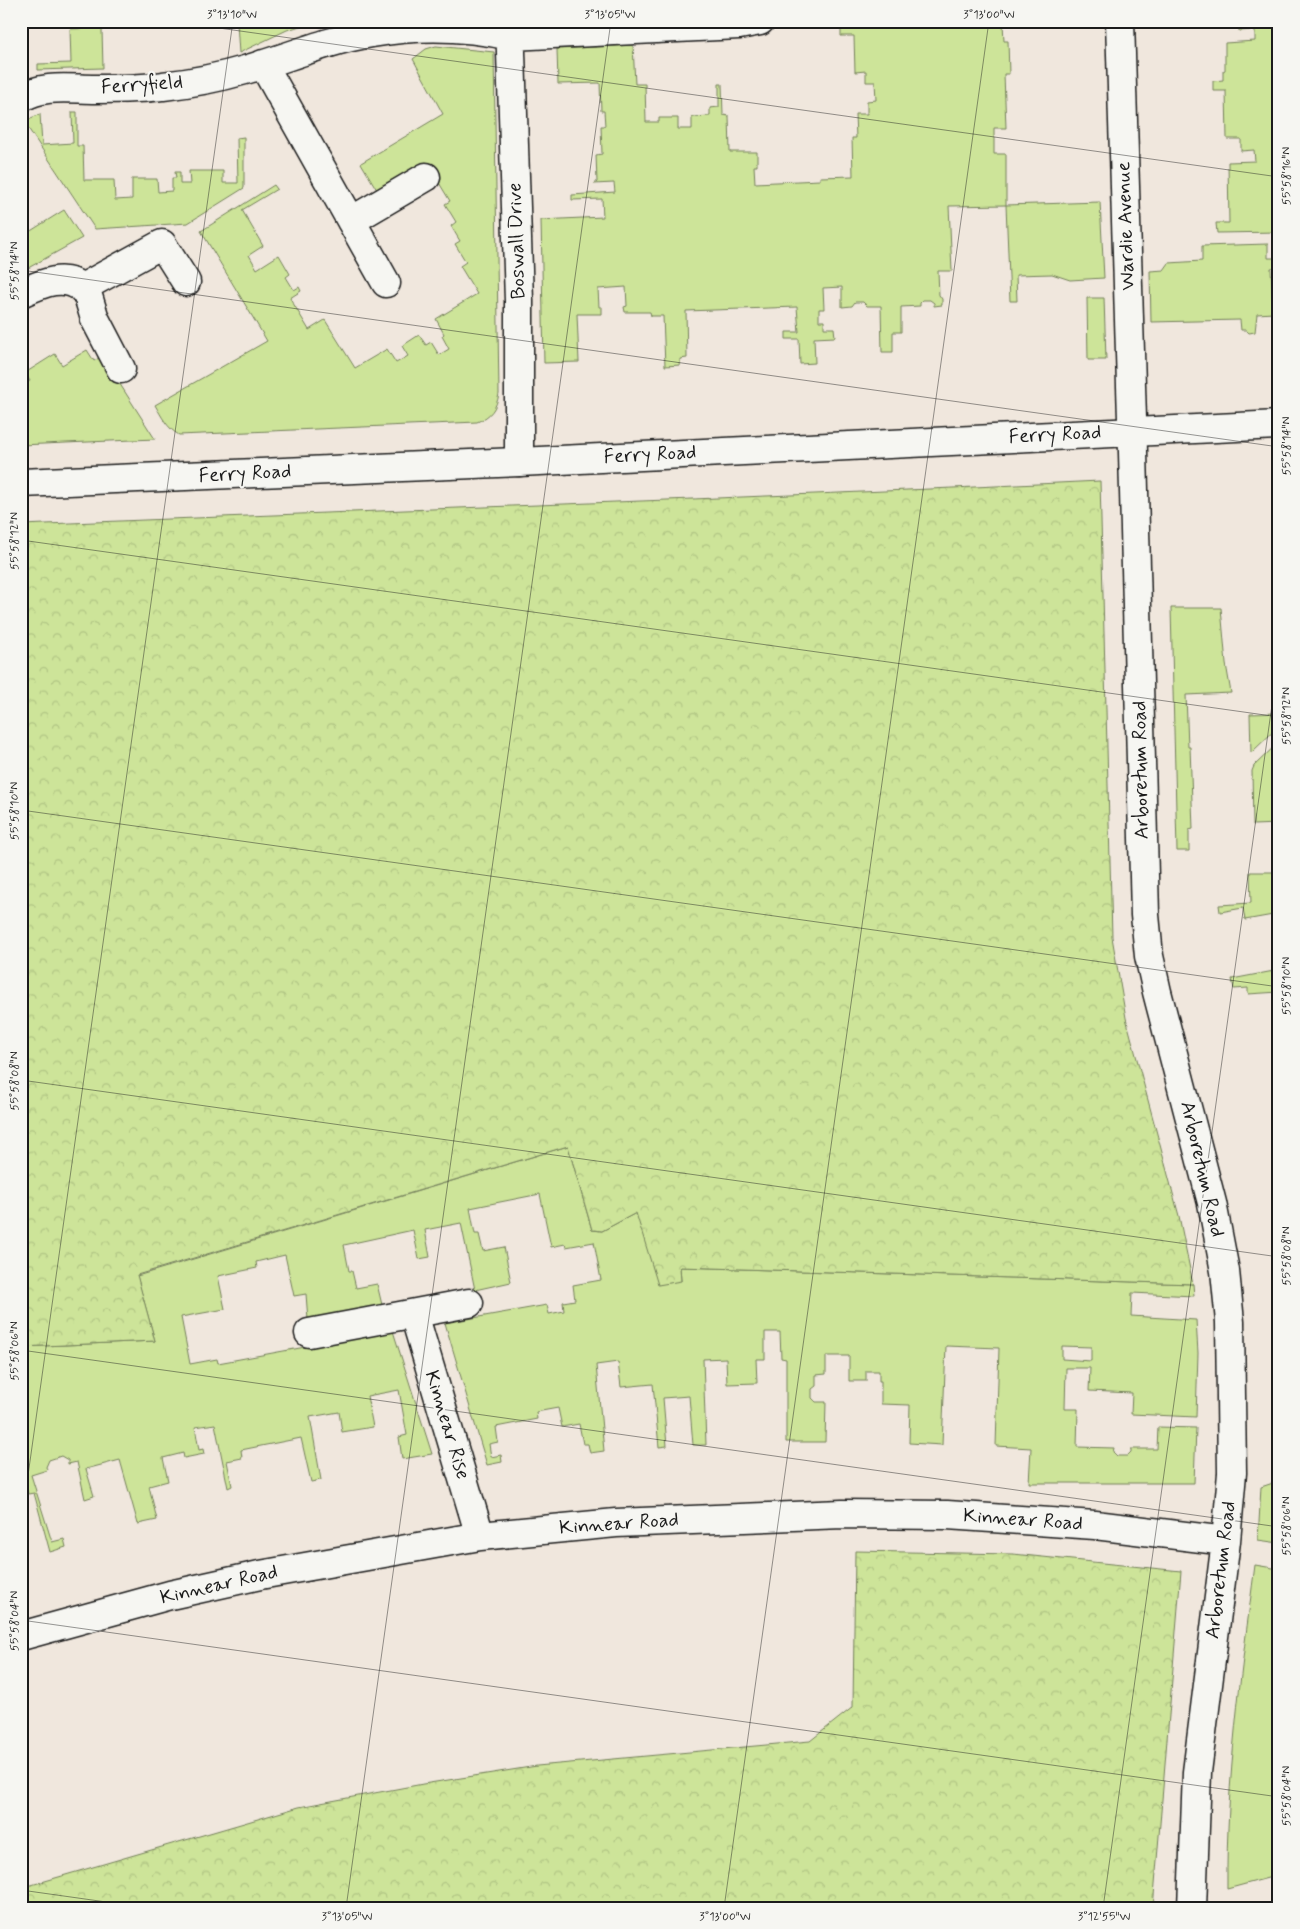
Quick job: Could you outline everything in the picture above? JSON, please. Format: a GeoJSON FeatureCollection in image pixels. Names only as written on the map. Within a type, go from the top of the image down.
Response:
{"type":"FeatureCollection","features":[{"type":"Feature","properties":{"kind":"street","name":"Ferryfield"},"geometry":{"type":"LineString","coordinates":[[21,98],[45,89],[111,89],[162,86],[222,76],[342,39],[371,27],[461,29],[490,32],[511,29],[739,25],[760,21]]}},
{"type":"Feature","properties":{"kind":"street","name":"Wardie Avenue"},"geometry":{"type":"LineString","coordinates":[[1120,21],[1132,431]]}},
{"type":"Feature","properties":{"kind":"street","name":"Boswall Drive"},"geometry":{"type":"LineString","coordinates":[[511,29],[519,301],[519,462]]}},
{"type":"Feature","properties":{"kind":"street"},"geometry":{"type":"LineString","coordinates":[[263,64],[386,283]]}},
{"type":"Feature","properties":{"kind":"street"},"geometry":{"type":"LineString","coordinates":[[351,221],[426,177]]}},
{"type":"Feature","properties":{"kind":"street"},"geometry":{"type":"LineString","coordinates":[[82,288],[162,244],[186,282]]}},
{"type":"Feature","properties":{"kind":"street"},"geometry":{"type":"LineString","coordinates":[[21,293],[40,284],[58,280],[76,283],[88,296],[95,320],[121,369]]}},
{"type":"Feature","properties":{"kind":"street","name":"Ferry Road"},"geometry":{"type":"LineString","coordinates":[[21,483],[519,462],[1279,425]]}},
{"type":"Feature","properties":{"kind":"street","name":"Arboretum Road"},"geometry":{"type":"LineString","coordinates":[[1132,431],[1145,915],[1149,956],[1210,1194],[1228,1291],[1231,1348],[1232,1473],[1226,1541],[1197,1772],[1192,1908]]}},
{"type":"Feature","properties":{"kind":"street"},"geometry":{"type":"LineString","coordinates":[[309,1333],[469,1303]]}},
{"type":"Feature","properties":{"kind":"street","name":"Kinnear Rise"},"geometry":{"type":"LineString","coordinates":[[414,1314],[480,1536]]}},
{"type":"Feature","properties":{"kind":"street","name":"Kinnear Road"},"geometry":{"type":"LineString","coordinates":[[21,1636],[122,1607],[211,1585],[323,1563],[480,1536],[616,1523],[729,1517],[896,1514],[987,1517],[1086,1524],[1226,1541]]}},
{"type":"Feature","properties":{"kind":"green space"},"geometry":{"type":"Polygon","coordinates":[[[102,21],[107,21],[107,29],[102,30],[103,68],[38,70],[38,64],[71,63],[70,29],[102,28],[102,21]]]}},
{"type":"Feature","properties":{"kind":"green space"},"geometry":{"type":"Polygon","coordinates":[[[231,21],[317,21],[287,30],[239,53],[237,23],[231,23],[231,21]]]}},
{"type":"Feature","properties":{"kind":"green space"},"geometry":{"type":"Polygon","coordinates":[[[841,21],[853,21],[854,27],[866,27],[866,21],[988,21],[989,24],[1003,23],[1004,41],[1008,41],[1009,74],[1004,74],[1006,128],[994,128],[994,154],[1006,154],[1006,205],[949,206],[952,271],[938,271],[939,295],[942,299],[942,305],[934,306],[934,303],[930,300],[923,300],[920,306],[901,307],[901,332],[893,332],[893,352],[882,352],[881,306],[867,306],[863,302],[855,302],[852,306],[842,307],[842,287],[823,288],[824,309],[819,309],[819,321],[824,321],[824,328],[834,328],[835,337],[814,338],[815,363],[800,364],[799,339],[786,339],[786,332],[799,332],[797,307],[686,311],[687,358],[680,359],[680,365],[665,366],[663,316],[651,316],[650,312],[625,312],[624,307],[627,306],[626,287],[598,289],[599,307],[602,307],[602,314],[577,314],[579,362],[544,363],[541,220],[603,217],[602,199],[572,200],[572,195],[615,192],[614,183],[594,184],[597,182],[596,155],[602,154],[601,126],[605,126],[604,111],[601,111],[600,83],[558,84],[557,49],[633,45],[635,84],[645,84],[646,122],[659,122],[659,118],[678,118],[678,129],[692,129],[692,117],[710,116],[710,108],[719,107],[719,84],[722,84],[723,115],[729,116],[730,152],[757,152],[757,166],[754,166],[755,183],[820,180],[820,177],[853,176],[852,138],[856,138],[855,114],[867,114],[867,101],[876,100],[875,82],[866,82],[866,71],[855,72],[854,36],[841,36],[841,21]]]}},
{"type":"Feature","properties":{"kind":"green space"},"geometry":{"type":"Polygon","coordinates":[[[1239,21],[1279,21],[1279,232],[1217,233],[1216,223],[1229,223],[1228,162],[1255,161],[1254,150],[1241,151],[1241,139],[1227,139],[1226,91],[1213,91],[1213,81],[1223,80],[1225,43],[1255,41],[1255,30],[1239,31],[1239,21]]]}},
{"type":"Feature","properties":{"kind":"green space"},"geometry":{"type":"Polygon","coordinates":[[[436,46],[494,52],[499,394],[492,411],[477,422],[179,435],[168,426],[155,405],[267,341],[201,231],[274,185],[277,189],[242,210],[263,246],[249,255],[257,269],[279,255],[290,274],[286,277],[294,290],[299,287],[301,291],[290,298],[309,330],[325,320],[355,368],[387,349],[396,363],[408,356],[402,346],[419,335],[426,345],[431,342],[439,355],[449,349],[436,319],[477,294],[460,266],[466,262],[455,244],[460,241],[451,226],[456,222],[445,204],[450,201],[427,163],[387,188],[377,190],[361,163],[443,114],[413,59],[426,49],[436,46]]]}},
{"type":"Feature","properties":{"kind":"green space"},"geometry":{"type":"Polygon","coordinates":[[[72,112],[77,112],[77,146],[83,146],[84,180],[114,180],[115,200],[132,199],[132,179],[157,179],[158,192],[172,191],[172,178],[176,178],[175,172],[180,172],[180,184],[190,184],[189,171],[223,171],[223,183],[238,183],[237,138],[244,137],[244,188],[188,223],[95,229],[26,125],[31,118],[40,114],[42,145],[73,143],[72,112]]]}},
{"type":"Feature","properties":{"kind":"green space"},"geometry":{"type":"Polygon","coordinates":[[[1100,202],[1104,278],[1070,280],[1052,274],[1016,275],[1017,301],[1010,301],[1006,205],[1100,202]]]}},
{"type":"Feature","properties":{"kind":"green space"},"geometry":{"type":"Polygon","coordinates":[[[64,210],[82,238],[21,272],[21,237],[64,210]]]}},
{"type":"Feature","properties":{"kind":"green space"},"geometry":{"type":"Polygon","coordinates":[[[1268,244],[1268,258],[1279,258],[1279,267],[1271,268],[1273,313],[1257,314],[1255,332],[1249,333],[1246,330],[1241,330],[1240,320],[1151,322],[1150,271],[1164,270],[1169,263],[1202,261],[1202,246],[1268,244]]]}},
{"type":"Feature","properties":{"kind":"green space"},"geometry":{"type":"Polygon","coordinates":[[[1087,298],[1104,298],[1106,360],[1088,360],[1087,298]]]}},
{"type":"Feature","properties":{"kind":"green space"},"geometry":{"type":"Polygon","coordinates":[[[87,350],[94,361],[102,356],[155,439],[21,445],[21,386],[30,381],[25,373],[55,354],[62,365],[87,350]]]}},
{"type":"Feature","properties":{"kind":"green space"},"geometry":{"type":"Polygon","coordinates":[[[1100,481],[1112,937],[1126,1018],[1179,1216],[1193,1284],[680,1267],[681,1281],[658,1285],[636,1213],[602,1231],[592,1230],[568,1146],[137,1275],[155,1341],[21,1347],[21,525],[696,499],[1100,481]]]}},
{"type":"Feature","properties":{"kind":"green space"},"geometry":{"type":"Polygon","coordinates":[[[1171,608],[1221,608],[1226,664],[1231,693],[1186,695],[1193,829],[1189,830],[1189,851],[1177,851],[1171,608]]]}},
{"type":"Feature","properties":{"kind":"green space"},"geometry":{"type":"Polygon","coordinates":[[[1279,713],[1279,726],[1251,753],[1250,714],[1279,713]]]}},
{"type":"Feature","properties":{"kind":"green space"},"geometry":{"type":"Polygon","coordinates":[[[1279,742],[1279,824],[1253,825],[1252,771],[1254,766],[1279,742]]]}},
{"type":"Feature","properties":{"kind":"green space"},"geometry":{"type":"Polygon","coordinates":[[[1250,872],[1274,872],[1274,889],[1279,889],[1279,947],[1273,915],[1245,920],[1243,908],[1220,912],[1219,905],[1251,903],[1250,872]]]}},
{"type":"Feature","properties":{"kind":"green space"},"geometry":{"type":"Polygon","coordinates":[[[1279,970],[1279,992],[1248,994],[1248,988],[1234,989],[1232,979],[1279,970]]]}},
{"type":"Feature","properties":{"kind":"green space"},"geometry":{"type":"Polygon","coordinates":[[[568,1146],[592,1230],[602,1231],[636,1213],[681,1281],[680,1267],[1193,1284],[1194,1296],[1132,1293],[1131,1316],[1196,1320],[1198,1353],[1196,1417],[1131,1414],[1132,1393],[1089,1391],[1090,1368],[1066,1368],[1065,1409],[1078,1409],[1077,1447],[1114,1448],[1113,1452],[1117,1456],[1127,1456],[1131,1449],[1157,1449],[1158,1427],[1196,1428],[1194,1483],[1029,1483],[1031,1448],[996,1446],[999,1348],[946,1346],[942,1445],[909,1443],[910,1405],[881,1404],[879,1371],[866,1371],[866,1381],[849,1381],[849,1356],[826,1356],[826,1374],[816,1375],[816,1386],[812,1389],[812,1398],[816,1402],[826,1402],[825,1442],[786,1442],[786,1359],[781,1358],[780,1332],[765,1332],[765,1359],[756,1359],[757,1383],[727,1384],[726,1358],[703,1359],[706,1445],[693,1445],[689,1396],[663,1398],[667,1446],[659,1447],[653,1384],[621,1387],[618,1362],[596,1365],[604,1451],[590,1453],[588,1444],[583,1444],[579,1424],[562,1427],[558,1408],[536,1412],[537,1419],[496,1427],[498,1442],[489,1444],[491,1457],[501,1455],[502,1462],[487,1465],[445,1323],[547,1305],[549,1314],[564,1311],[563,1302],[575,1300],[573,1285],[601,1280],[594,1242],[566,1247],[565,1244],[551,1247],[540,1194],[470,1208],[475,1234],[479,1234],[483,1251],[504,1247],[511,1282],[475,1290],[461,1223],[425,1230],[430,1257],[419,1259],[413,1230],[344,1245],[349,1271],[352,1271],[356,1288],[377,1284],[382,1305],[308,1320],[306,1294],[294,1296],[285,1255],[256,1262],[257,1268],[218,1276],[225,1309],[181,1317],[190,1364],[217,1359],[218,1363],[393,1331],[432,1454],[402,1459],[399,1437],[407,1435],[399,1390],[367,1396],[373,1427],[342,1432],[339,1412],[310,1417],[321,1480],[311,1482],[301,1438],[241,1450],[242,1458],[227,1461],[232,1486],[228,1488],[215,1424],[195,1427],[199,1450],[203,1449],[204,1454],[184,1458],[183,1453],[163,1458],[168,1481],[149,1486],[157,1520],[138,1524],[120,1460],[86,1469],[94,1496],[85,1499],[77,1462],[68,1464],[68,1460],[61,1456],[49,1460],[46,1467],[47,1470],[31,1475],[52,1542],[64,1539],[66,1547],[50,1552],[34,1493],[28,1494],[21,1471],[21,1347],[155,1341],[137,1276],[568,1146]],[[1062,1346],[1062,1359],[1091,1361],[1091,1347],[1062,1346]]]}},
{"type":"Feature","properties":{"kind":"green space"},"geometry":{"type":"Polygon","coordinates":[[[1279,1481],[1279,1543],[1258,1540],[1261,1487],[1279,1481]]]}},
{"type":"Feature","properties":{"kind":"green space"},"geometry":{"type":"Polygon","coordinates":[[[855,1551],[1013,1554],[1181,1571],[1153,1908],[21,1908],[21,1888],[299,1807],[423,1784],[537,1766],[810,1741],[853,1707],[855,1551]]]}},
{"type":"Feature","properties":{"kind":"green space"},"geometry":{"type":"Polygon","coordinates":[[[1255,1565],[1279,1569],[1279,1875],[1227,1889],[1227,1848],[1232,1767],[1255,1565]]]}}]}
